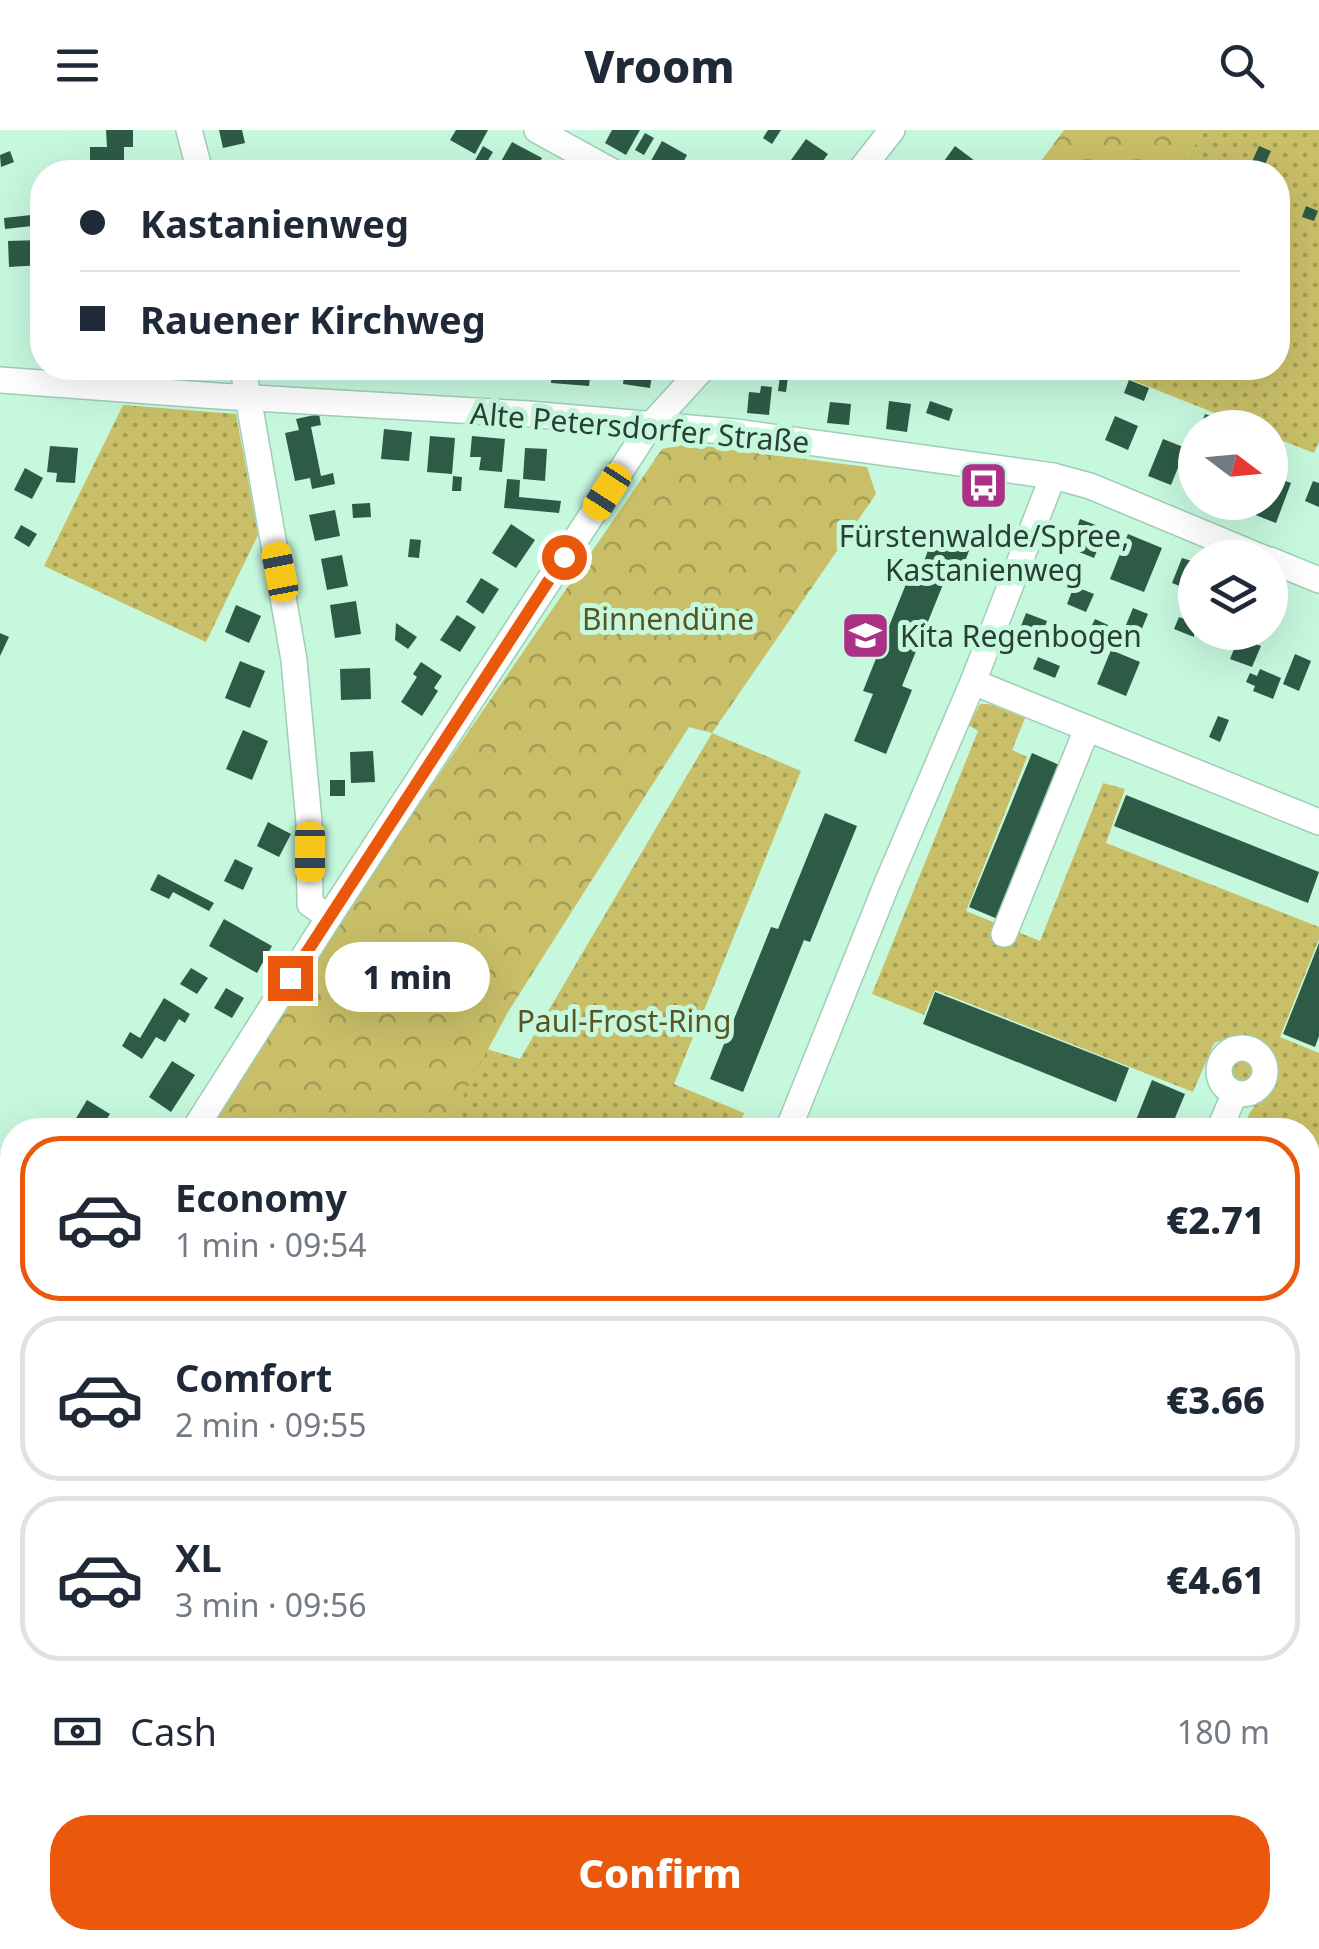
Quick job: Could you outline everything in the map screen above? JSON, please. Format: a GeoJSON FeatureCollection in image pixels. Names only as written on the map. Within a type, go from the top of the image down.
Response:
{"type":"FeatureCollection","features":[{"type":"Feature","properties":{"kind":"street"},"geometry":{"type":"LineString","coordinates":[[189,130],[197,160]]}},
{"type":"Feature","properties":{"kind":"street"},"geometry":{"type":"LineString","coordinates":[[537,130],[592,160]]}},
{"type":"Feature","properties":{"kind":"street"},"geometry":{"type":"LineString","coordinates":[[868,160],[892,130]]}},
{"type":"Feature","properties":{"kind":"street","name":"Alte Petersdorfer Straße"},"geometry":{"type":"LineString","coordinates":[[0,380],[529,414],[736,432],[1053,476],[1090,486],[1221,540]]}},
{"type":"Feature","properties":{"kind":"street"},"geometry":{"type":"LineString","coordinates":[[245,380],[294,660],[309,822],[310,904],[329,917]]}},
{"type":"Feature","properties":{"kind":"street"},"geometry":{"type":"LineString","coordinates":[[202,1118],[650,426],[691,380]]}},
{"type":"Feature","properties":{"kind":"street"},"geometry":{"type":"LineString","coordinates":[[793,1118],[1053,476]]}},
{"type":"Feature","properties":{"kind":"street","name":"Alte Petersdorfer Straße"},"geometry":{"type":"LineString","coordinates":[[1288,567],[1319,580]]}},
{"type":"Feature","properties":{"kind":"street"},"geometry":{"type":"LineString","coordinates":[[972,682],[1319,822]]}},
{"type":"Feature","properties":{"kind":"street"},"geometry":{"type":"LineString","coordinates":[[1004,934],[1087,729]]}},
{"type":"Feature","properties":{"kind":"street"},"geometry":{"type":"LineString","coordinates":[[1224,1118],[1235,1092]]}},
{"type":"Feature","properties":{"kind":"green space"},"geometry":{"type":"Polygon","coordinates":[[[1064,130],[1206,130],[1185,160],[1042,160],[1064,130]]]}},
{"type":"Feature","properties":{"kind":"green space"},"geometry":{"type":"Polygon","coordinates":[[[1206,130],[1319,130],[1319,442],[1314,453],[1288,443],[1288,410],[1207,410],[1132,380],[1290,380],[1290,160],[1185,160],[1206,130]]]}},
{"type":"Feature","properties":{"kind":"green space"},"geometry":{"type":"Polygon","coordinates":[[[123,405],[236,414],[258,535],[206,642],[44,566],[123,405]]]}},
{"type":"Feature","properties":{"kind":"green space","name":"Binnendüne"},"geometry":{"type":"Polygon","coordinates":[[[688,444],[867,467],[876,494],[712,733],[689,727],[508,1012],[451,1118],[217,1118],[360,890],[662,449],[688,444]]]}},
{"type":"Feature","properties":{"kind":"green space"},"geometry":{"type":"Polygon","coordinates":[[[980,704],[1025,718],[1012,750],[1027,757],[966,911],[1040,941],[1103,783],[1125,789],[1106,843],[1319,927],[1319,939],[1280,1037],[1319,1053],[1319,1118],[1248,1118],[1273,1079],[1271,1062],[1261,1042],[1239,1035],[1214,1043],[1193,1092],[935,990],[924,1015],[872,994],[978,731],[969,725],[980,704]]]}},
{"type":"Feature","properties":{"kind":"green space","name":"Paul-Frost-Ring"},"geometry":{"type":"Polygon","coordinates":[[[712,733],[801,771],[674,1084],[744,1113],[742,1118],[451,1118],[487,1049],[520,1059],[712,733]]]}},
{"type":"Feature","properties":{"kind":"green space"},"geometry":{"type":"Polygon","coordinates":[[[1242,1054],[1254,1058],[1258,1070],[1254,1082],[1242,1086],[1230,1082],[1226,1070],[1230,1058],[1242,1054]]]}},
{"type":"Feature","properties":{"kind":"building"},"geometry":{"type":"Polygon","coordinates":[[[106,130],[133,130],[133,147],[124,147],[124,160],[90,160],[90,147],[107,147],[106,130]]]}},
{"type":"Feature","properties":{"kind":"building"},"geometry":{"type":"Polygon","coordinates":[[[219,130],[242,130],[245,143],[223,148],[219,130]]]}},
{"type":"Feature","properties":{"kind":"building"},"geometry":{"type":"Polygon","coordinates":[[[456,130],[488,130],[475,154],[450,140],[456,130]]]}},
{"type":"Feature","properties":{"kind":"building"},"geometry":{"type":"Polygon","coordinates":[[[612,130],[640,130],[626,155],[605,143],[612,130]]]}},
{"type":"Feature","properties":{"kind":"building"},"geometry":{"type":"Polygon","coordinates":[[[768,130],[781,130],[772,144],[763,138],[768,130]]]}},
{"type":"Feature","properties":{"kind":"building"},"geometry":{"type":"Polygon","coordinates":[[[645,133],[654,138],[644,155],[635,150],[645,133]]]}},
{"type":"Feature","properties":{"kind":"building"},"geometry":{"type":"Polygon","coordinates":[[[806,139],[828,154],[824,160],[791,160],[806,139]]]}},
{"type":"Feature","properties":{"kind":"building"},"geometry":{"type":"Polygon","coordinates":[[[662,141],[687,155],[684,160],[651,160],[662,141]]]}},
{"type":"Feature","properties":{"kind":"building"},"geometry":{"type":"Polygon","coordinates":[[[512,142],[542,158],[541,160],[502,160],[512,142]]]}},
{"type":"Feature","properties":{"kind":"building"},"geometry":{"type":"Polygon","coordinates":[[[483,146],[493,152],[488,160],[475,160],[483,146]]]}},
{"type":"Feature","properties":{"kind":"building"},"geometry":{"type":"Polygon","coordinates":[[[955,146],[974,160],[945,160],[955,146]]]}},
{"type":"Feature","properties":{"kind":"building"},"geometry":{"type":"Polygon","coordinates":[[[1259,146],[1271,151],[1267,160],[1253,160],[1259,146]]]}},
{"type":"Feature","properties":{"kind":"building"},"geometry":{"type":"Polygon","coordinates":[[[10,151],[14,162],[1,167],[0,155],[10,151]]]}},
{"type":"Feature","properties":{"kind":"building"},"geometry":{"type":"Polygon","coordinates":[[[1306,206],[1318,211],[1314,221],[1302,217],[1306,206]]]}},
{"type":"Feature","properties":{"kind":"building"},"geometry":{"type":"Polygon","coordinates":[[[30,215],[30,226],[5,229],[4,218],[30,215]]]}},
{"type":"Feature","properties":{"kind":"building"},"geometry":{"type":"Polygon","coordinates":[[[30,240],[30,266],[9,267],[8,241],[30,240]]]}},
{"type":"Feature","properties":{"kind":"building"},"geometry":{"type":"Polygon","coordinates":[[[551,380],[590,380],[589,386],[551,380]]]}},
{"type":"Feature","properties":{"kind":"building"},"geometry":{"type":"Polygon","coordinates":[[[624,380],[651,380],[650,388],[623,384],[624,380]]]}},
{"type":"Feature","properties":{"kind":"building"},"geometry":{"type":"Polygon","coordinates":[[[779,380],[788,380],[786,392],[778,391],[779,380]]]}},
{"type":"Feature","properties":{"kind":"building"},"geometry":{"type":"Polygon","coordinates":[[[1129,380],[1149,388],[1144,401],[1124,393],[1129,380]]]}},
{"type":"Feature","properties":{"kind":"building"},"geometry":{"type":"Polygon","coordinates":[[[761,386],[772,387],[769,415],[747,413],[749,392],[760,393],[761,386]]]}},
{"type":"Feature","properties":{"kind":"building"},"geometry":{"type":"Polygon","coordinates":[[[889,401],[911,404],[907,432],[886,429],[889,401]]]}},
{"type":"Feature","properties":{"kind":"building"},"geometry":{"type":"Polygon","coordinates":[[[930,401],[953,409],[949,421],[926,413],[930,401]]]}},
{"type":"Feature","properties":{"kind":"building"},"geometry":{"type":"Polygon","coordinates":[[[830,402],[851,404],[849,425],[827,423],[830,402]]]}},
{"type":"Feature","properties":{"kind":"building"},"geometry":{"type":"Polygon","coordinates":[[[319,414],[321,425],[311,427],[321,476],[333,473],[335,484],[312,489],[310,478],[295,481],[285,433],[299,430],[296,419],[319,414]]]}},
{"type":"Feature","properties":{"kind":"building"},"geometry":{"type":"Polygon","coordinates":[[[1115,416],[1138,426],[1128,450],[1105,440],[1115,416]]]}},
{"type":"Feature","properties":{"kind":"building"},"geometry":{"type":"Polygon","coordinates":[[[384,429],[412,432],[409,461],[381,459],[384,429]]]}},
{"type":"Feature","properties":{"kind":"building"},"geometry":{"type":"Polygon","coordinates":[[[430,436],[455,438],[452,474],[427,472],[430,436]]]}},
{"type":"Feature","properties":{"kind":"building"},"geometry":{"type":"Polygon","coordinates":[[[472,436],[505,439],[502,472],[479,470],[481,457],[470,457],[472,436]]]}},
{"type":"Feature","properties":{"kind":"building"},"geometry":{"type":"Polygon","coordinates":[[[1163,439],[1178,445],[1178,468],[1171,485],[1148,476],[1163,439]]]}},
{"type":"Feature","properties":{"kind":"building"},"geometry":{"type":"Polygon","coordinates":[[[50,446],[78,448],[75,483],[56,482],[57,473],[47,472],[50,446]]]}},
{"type":"Feature","properties":{"kind":"building"},"geometry":{"type":"Polygon","coordinates":[[[525,448],[547,449],[545,481],[523,479],[525,448]]]}},
{"type":"Feature","properties":{"kind":"building"},"geometry":{"type":"Polygon","coordinates":[[[25,468],[43,478],[32,499],[14,490],[25,468]]]}},
{"type":"Feature","properties":{"kind":"building"},"geometry":{"type":"Polygon","coordinates":[[[453,476],[462,477],[461,491],[452,491],[453,476]]]}},
{"type":"Feature","properties":{"kind":"building"},"geometry":{"type":"Polygon","coordinates":[[[507,479],[520,480],[519,497],[561,501],[559,513],[504,508],[507,479]]]}},
{"type":"Feature","properties":{"kind":"building"},"geometry":{"type":"Polygon","coordinates":[[[1313,481],[1319,483],[1319,507],[1305,501],[1313,481]]]}},
{"type":"Feature","properties":{"kind":"building"},"geometry":{"type":"Polygon","coordinates":[[[370,503],[371,517],[353,518],[352,504],[370,503]]]}},
{"type":"Feature","properties":{"kind":"building"},"geometry":{"type":"Polygon","coordinates":[[[335,510],[340,536],[315,541],[309,515],[335,510]]]}},
{"type":"Feature","properties":{"kind":"building"},"geometry":{"type":"Polygon","coordinates":[[[1080,519],[1106,529],[1094,558],[1069,548],[1080,519]]]}},
{"type":"Feature","properties":{"kind":"building"},"geometry":{"type":"Polygon","coordinates":[[[511,524],[535,540],[516,568],[492,553],[511,524]]]}},
{"type":"Feature","properties":{"kind":"building"},"geometry":{"type":"Polygon","coordinates":[[[21,525],[37,534],[29,547],[14,538],[21,525]]]}},
{"type":"Feature","properties":{"kind":"building"},"geometry":{"type":"Polygon","coordinates":[[[934,534],[970,548],[958,580],[946,577],[902,686],[912,690],[886,754],[854,741],[873,694],[863,691],[914,564],[922,567],[934,534]]]}},
{"type":"Feature","properties":{"kind":"building"},"geometry":{"type":"Polygon","coordinates":[[[1128,534],[1162,548],[1144,592],[1110,579],[1128,534]]]}},
{"type":"Feature","properties":{"kind":"building"},"geometry":{"type":"Polygon","coordinates":[[[410,539],[421,540],[419,558],[408,557],[410,539]]]}},
{"type":"Feature","properties":{"kind":"building"},"geometry":{"type":"Polygon","coordinates":[[[342,555],[348,586],[327,590],[321,559],[342,555]]]}},
{"type":"Feature","properties":{"kind":"building"},"geometry":{"type":"Polygon","coordinates":[[[481,578],[499,589],[483,614],[466,602],[481,578]]]}},
{"type":"Feature","properties":{"kind":"building"},"geometry":{"type":"Polygon","coordinates":[[[1074,586],[1094,594],[1086,612],[1067,604],[1074,586]]]}},
{"type":"Feature","properties":{"kind":"building"},"geometry":{"type":"Polygon","coordinates":[[[356,601],[361,634],[335,638],[330,605],[356,601]]]}},
{"type":"Feature","properties":{"kind":"building"},"geometry":{"type":"Polygon","coordinates":[[[236,605],[261,616],[249,643],[225,632],[236,605]]]}},
{"type":"Feature","properties":{"kind":"building"},"geometry":{"type":"Polygon","coordinates":[[[1133,608],[1148,614],[1138,638],[1123,632],[1133,608]]]}},
{"type":"Feature","properties":{"kind":"building"},"geometry":{"type":"Polygon","coordinates":[[[1026,613],[1047,621],[1039,642],[1018,634],[1026,613]]]}},
{"type":"Feature","properties":{"kind":"building"},"geometry":{"type":"Polygon","coordinates":[[[457,615],[476,627],[460,652],[440,640],[457,615]]]}},
{"type":"Feature","properties":{"kind":"building"},"geometry":{"type":"Polygon","coordinates":[[[1095,619],[1108,625],[1105,631],[1092,625],[1095,619]]]}},
{"type":"Feature","properties":{"kind":"building"},"geometry":{"type":"Polygon","coordinates":[[[396,623],[417,637],[408,649],[395,640],[396,623]]]}},
{"type":"Feature","properties":{"kind":"building"},"geometry":{"type":"Polygon","coordinates":[[[0,633],[9,637],[0,656],[0,633]]]}},
{"type":"Feature","properties":{"kind":"building"},"geometry":{"type":"Polygon","coordinates":[[[1111,650],[1140,662],[1126,696],[1097,684],[1111,650]]]}},
{"type":"Feature","properties":{"kind":"building"},"geometry":{"type":"Polygon","coordinates":[[[1234,650],[1259,650],[1252,667],[1230,659],[1234,650]]]}},
{"type":"Feature","properties":{"kind":"building"},"geometry":{"type":"Polygon","coordinates":[[[1295,654],[1311,661],[1299,691],[1283,684],[1295,654]]]}},
{"type":"Feature","properties":{"kind":"building"},"geometry":{"type":"Polygon","coordinates":[[[1038,657],[1060,666],[1055,678],[1033,669],[1038,657]]]}},
{"type":"Feature","properties":{"kind":"building"},"geometry":{"type":"Polygon","coordinates":[[[240,661],[265,671],[250,708],[225,698],[240,661]]]}},
{"type":"Feature","properties":{"kind":"building"},"geometry":{"type":"Polygon","coordinates":[[[421,662],[442,676],[434,688],[438,691],[422,716],[401,702],[417,677],[413,674],[421,662]]]}},
{"type":"Feature","properties":{"kind":"building"},"geometry":{"type":"Polygon","coordinates":[[[370,668],[371,699],[341,700],[340,669],[370,668]]]}},
{"type":"Feature","properties":{"kind":"building"},"geometry":{"type":"Polygon","coordinates":[[[1260,669],[1281,678],[1273,699],[1253,691],[1255,686],[1246,682],[1250,673],[1257,676],[1260,669]]]}},
{"type":"Feature","properties":{"kind":"building"},"geometry":{"type":"Polygon","coordinates":[[[1218,716],[1229,720],[1220,742],[1209,737],[1218,716]]]}},
{"type":"Feature","properties":{"kind":"building"},"geometry":{"type":"Polygon","coordinates":[[[243,730],[268,741],[252,780],[226,769],[243,730]]]}},
{"type":"Feature","properties":{"kind":"building"},"geometry":{"type":"Polygon","coordinates":[[[373,751],[375,782],[351,783],[350,752],[373,751]]]}},
{"type":"Feature","properties":{"kind":"building"},"geometry":{"type":"Polygon","coordinates":[[[1032,753],[1064,767],[1000,920],[969,907],[1032,753]]]}},
{"type":"Feature","properties":{"kind":"building"},"geometry":{"type":"Polygon","coordinates":[[[330,780],[345,780],[345,796],[330,796],[330,780]]]}},
{"type":"Feature","properties":{"kind":"building"},"geometry":{"type":"Polygon","coordinates":[[[1126,795],[1319,872],[1308,903],[1114,826],[1126,795]]]}},
{"type":"Feature","properties":{"kind":"building"},"geometry":{"type":"Polygon","coordinates":[[[825,813],[857,826],[810,942],[804,940],[743,1092],[710,1079],[771,927],[778,929],[825,813]]]}},
{"type":"Feature","properties":{"kind":"building"},"geometry":{"type":"Polygon","coordinates":[[[268,822],[291,834],[279,857],[257,846],[268,822]]]}},
{"type":"Feature","properties":{"kind":"building"},"geometry":{"type":"Polygon","coordinates":[[[235,859],[253,868],[243,890],[224,881],[235,859]]]}},
{"type":"Feature","properties":{"kind":"building"},"geometry":{"type":"Polygon","coordinates":[[[158,874],[214,903],[209,911],[173,892],[169,899],[150,890],[158,874]]]}},
{"type":"Feature","properties":{"kind":"building"},"geometry":{"type":"Polygon","coordinates":[[[224,919],[272,946],[257,973],[209,946],[224,919]]]}},
{"type":"Feature","properties":{"kind":"building"},"geometry":{"type":"Polygon","coordinates":[[[1319,943],[1319,1036],[1315,1047],[1283,1034],[1319,943]]]}},
{"type":"Feature","properties":{"kind":"building"},"geometry":{"type":"Polygon","coordinates":[[[191,968],[208,978],[197,994],[180,984],[191,968]]]}},
{"type":"Feature","properties":{"kind":"building"},"geometry":{"type":"Polygon","coordinates":[[[226,988],[244,998],[232,1018],[214,1008],[226,988]]]}},
{"type":"Feature","properties":{"kind":"building"},"geometry":{"type":"Polygon","coordinates":[[[935,992],[1129,1068],[1116,1102],[923,1024],[935,992]]]}},
{"type":"Feature","properties":{"kind":"building"},"geometry":{"type":"Polygon","coordinates":[[[164,998],[190,1014],[185,1023],[179,1019],[165,1042],[156,1037],[142,1059],[122,1046],[130,1032],[140,1038],[164,998]]]}},
{"type":"Feature","properties":{"kind":"building"},"geometry":{"type":"Polygon","coordinates":[[[172,1061],[195,1075],[171,1112],[149,1097],[172,1061]]]}},
{"type":"Feature","properties":{"kind":"building"},"geometry":{"type":"Polygon","coordinates":[[[1152,1080],[1185,1094],[1175,1118],[1137,1118],[1152,1080]]]}},
{"type":"Feature","properties":{"kind":"building"},"geometry":{"type":"Polygon","coordinates":[[[87,1100],[110,1114],[108,1118],[76,1118],[87,1100]]]}},
{"type":"Feature","properties":{"kind":"place","name":"Fürstenwalde/Spree, Kastanienweg"},"geometry":{"type":"Point","coordinates":[984,486]}},
{"type":"Feature","properties":{"kind":"place","name":"Kita Regenbogen"},"geometry":{"type":"Point","coordinates":[865,635]}},
{"type":"Feature","properties":{"kind":"route"},"geometry":{"type":"LineString","coordinates":[[290,978],[564,557]]}}]}
